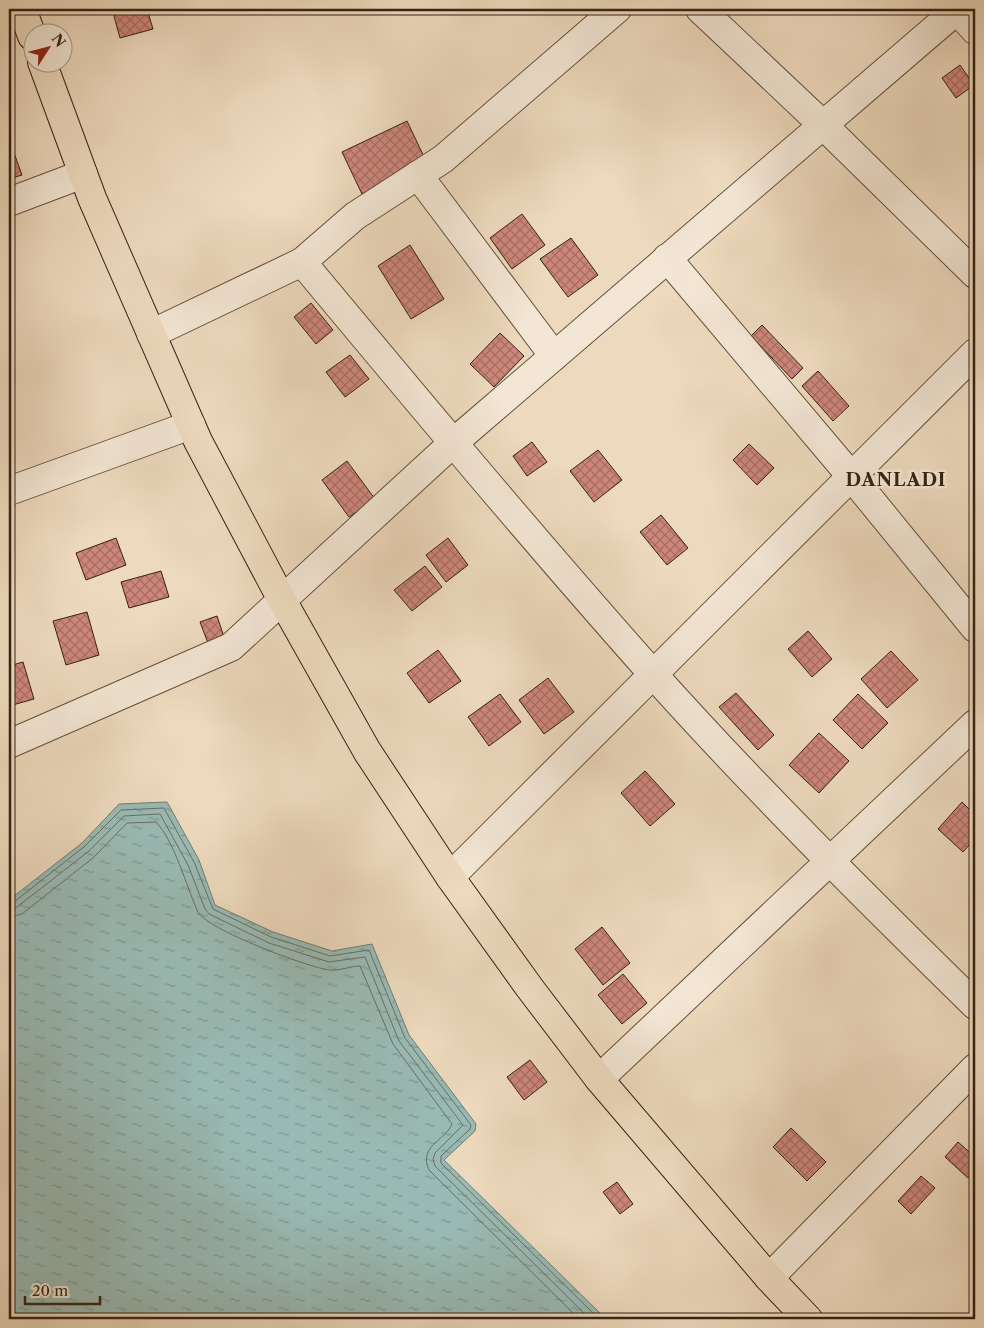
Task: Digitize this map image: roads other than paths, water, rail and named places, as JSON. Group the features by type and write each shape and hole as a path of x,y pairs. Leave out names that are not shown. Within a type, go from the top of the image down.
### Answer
{"highway":[{"path":"22,9 27,22"},
{"path":"46,72 83,174 191,425 282,600 367,751 450,876 529,987 599,1079 769,1278 808,1319"}],"street":[{"path":"151,334 302,262 355,216 443,159 617,9"},
{"path":"700,9 823,125 975,274"},
{"path":"9,744 231,647 453,443 957,9 975,30"},
{"path":"9,202 83,174"},
{"path":"418,175 554,356"},
{"path":"667,258 851,476 975,628"},
{"path":"302,262 453,443 653,674 829,862 975,1005"},
{"path":"450,876 975,353"},
{"path":"9,491 191,425"},
{"path":"599,1079 975,724"},
{"path":"769,1278 975,1068"}],"water":[{"path":"167,802 199,860 215,905 273,932 332,951 372,944 409,1035 476,1124 475,1131 444,1160 606,1319 9,1319 9,900 82,843 119,804"}],"district":[{"name":"DANLADI","path":"896,480"}]}
